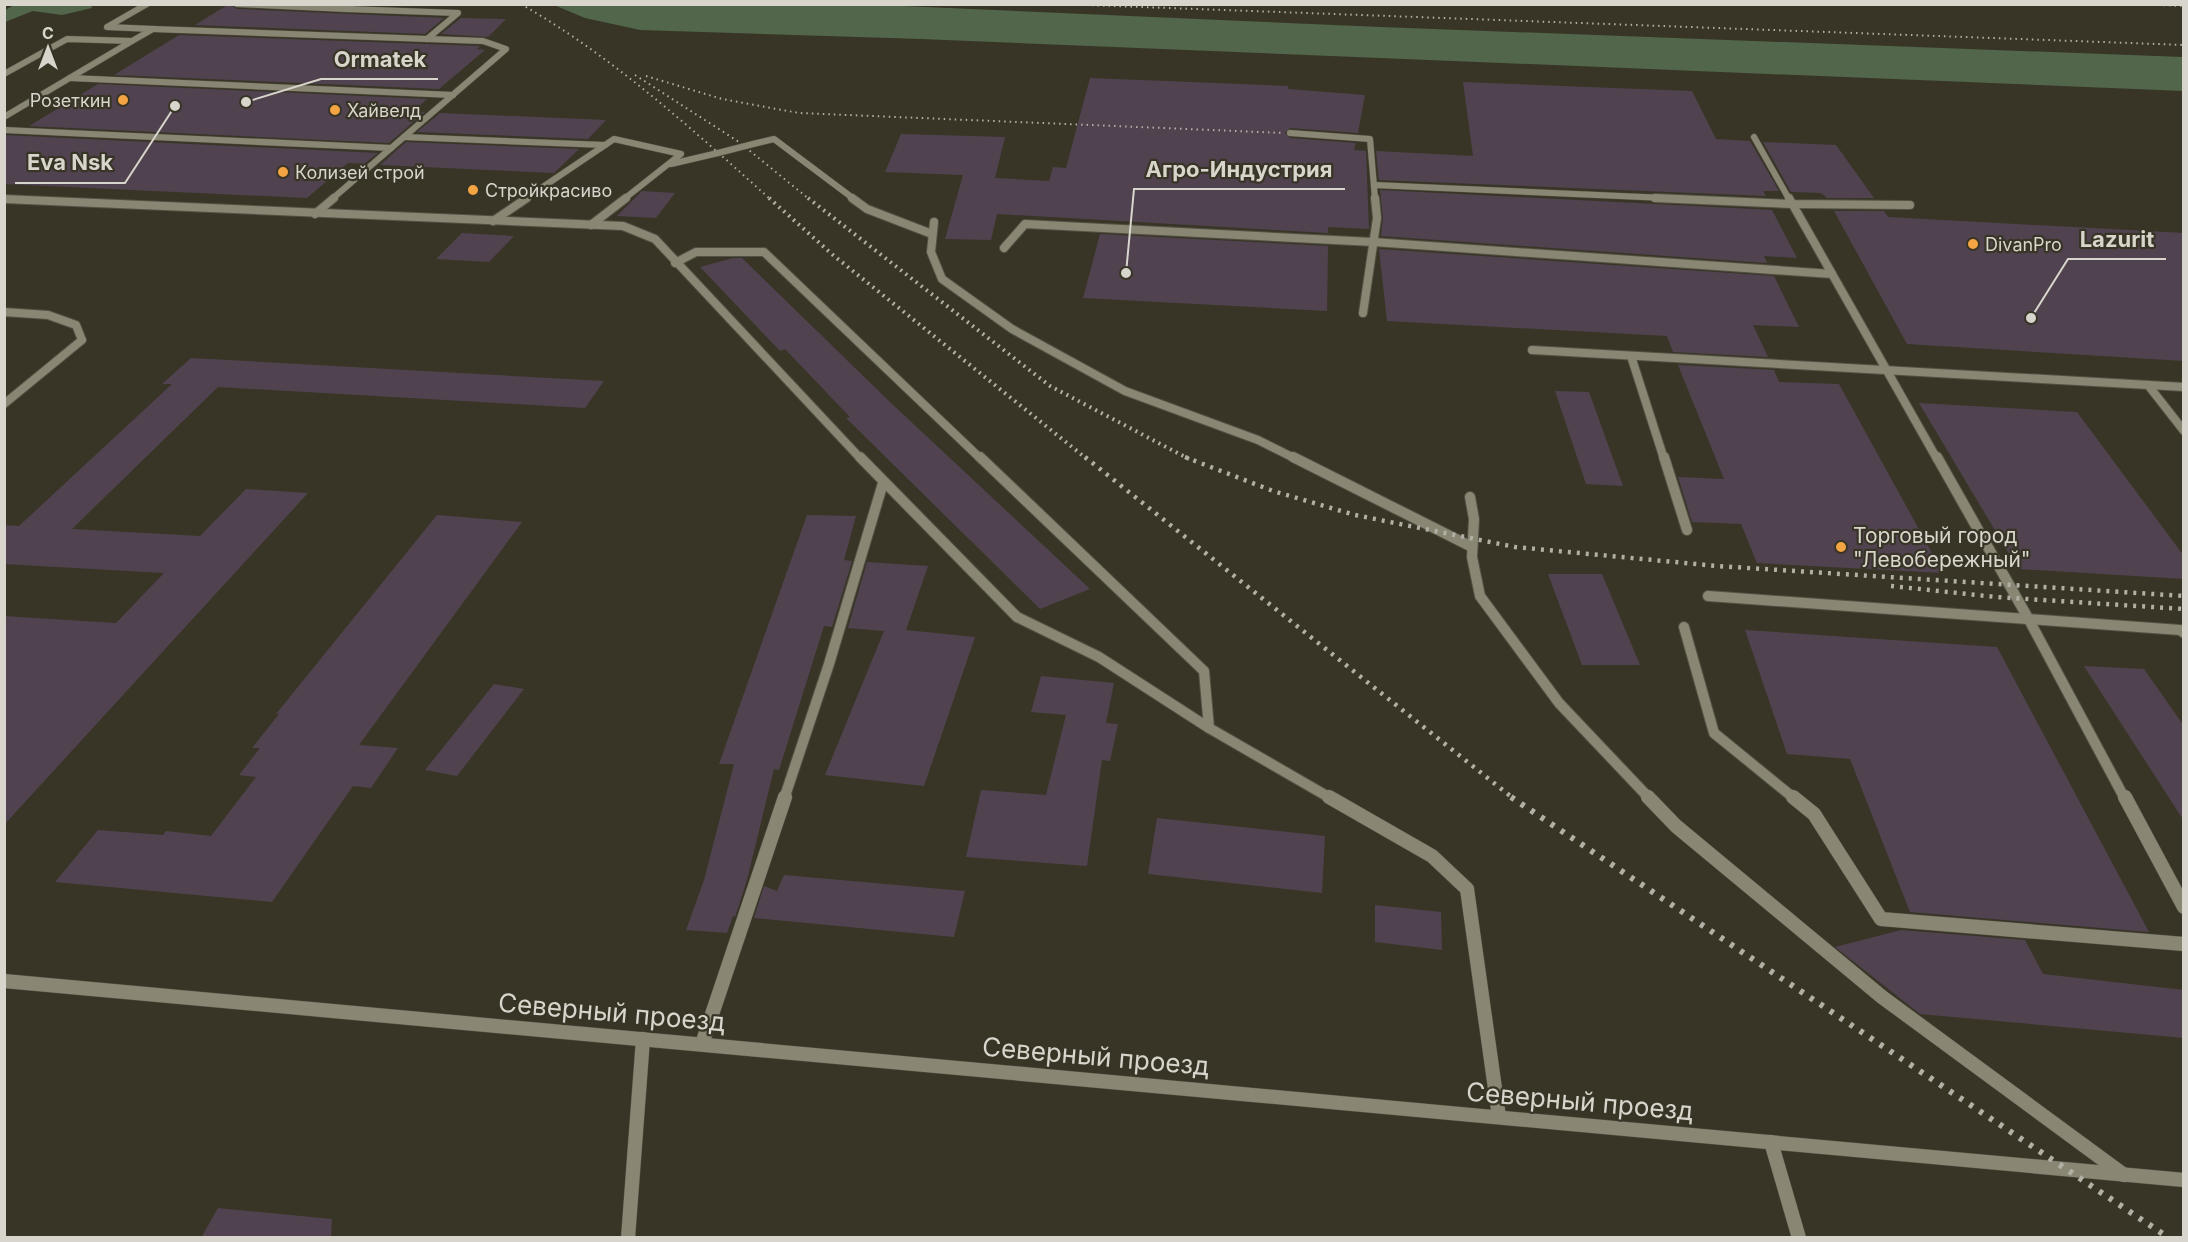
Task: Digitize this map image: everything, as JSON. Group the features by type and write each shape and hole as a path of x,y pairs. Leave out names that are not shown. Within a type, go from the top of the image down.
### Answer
{"street":[{"path":"147,4 107,27 483,41 506,49 315,214"},
{"path":"237,4 349,7 459,14 427,39"},
{"path":"4,117 153,29"},
{"path":"4,74 67,39 132,41"},
{"path":"70,78 453,95"},
{"path":"4,130 391,148"},
{"path":"1290,133 1370,139 1377,218 1363,312"},
{"path":"404,137 606,145"},
{"path":"1754,137 2028,618 2184,907"},
{"path":"493,221 614,139 681,154 591,225"},
{"path":"668,164 774,139 867,209 932,234"},
{"path":"1374,185 1792,204 1910,205"},
{"path":"4,199 623,226 655,239 883,483 1017,617 1099,657 1209,728 1432,856 1467,889 1499,1117"},
{"path":"934,222 929,251 934,268 942,279 1012,329 1125,391 1258,440 1472,547"},
{"path":"1004,248 1025,224 1373,242 1832,274"},
{"path":"675,263 696,252 764,252 1203,671 1209,728"},
{"path":"4,312 48,315 76,325 82,340 4,404"},
{"path":"1532,350 2184,387"},
{"path":"1631,356 1687,530"},
{"path":"2148,385 2184,431"},
{"path":"702,1044 829,664 883,483"},
{"path":"1470,497 1474,519 1472,547 1480,596 1559,703 1676,826 1882,997 2124,1175"},
{"path":"1708,596 2182,631"},
{"path":"1684,627 1714,734 1815,814 1881,919 2184,944"},
{"name":"Северный проезд","path":"4,981 2184,1180"},
{"path":"628,1238 643,1039"},
{"path":"1771,1143 1799,1238"}],"green space":[{"path":"16,4 91,4 92,8 62,15 33,11 5,22 5,10"},
{"path":"554,5 879,5 1381,27 2183,57 2183,91 921,39 640,30 585,18"}],"building":[{"path":"229,4 237,9 444,18 425,34 195,25"},
{"path":"461,18 506,19 488,37 441,34"},
{"path":"179,35 480,46 477,49 485,50 439,89 114,75"},
{"path":"1090,78 1288,86 1288,89 1365,95 1358,133 1290,128 1285,133 1290,138 1356,143 1354,150 1366,151 1369,229 1328,227 1328,233 997,214 991,240 945,239 963,175 885,172 901,134 1005,137 995,178 1049,181 1053,167 1066,168"},
{"path":"1463,82 1692,91 1716,139 1750,141 1779,191 1763,191 1766,196 1379,180 1376,151 1473,156"},
{"path":"98,84 427,99 413,112 425,112 389,143 29,126"},
{"path":"440,113 606,120 588,139 417,132"},
{"path":"4,135 378,153 364,164 348,163 307,198 4,184"},
{"path":"406,142 579,149 554,173 380,165"},
{"path":"1763,142 1836,145 1874,198 1827,198 1821,193 1791,192"},
{"path":"1380,190 1772,210 1797,258 1764,256 1767,263 1381,236 1383,218"},
{"path":"642,191 675,193 656,218 617,216"},
{"path":"1834,211 1884,211 1888,217 2184,233 2184,361 1907,344"},
{"path":"462,233 514,236 489,262 436,259"},
{"path":"1100,234 1328,246 1327,311 1083,298"},
{"path":"1379,249 1774,276 1799,327 1753,325 1768,357 1673,352 1667,336 1387,321"},
{"path":"733,258 742,258 890,402 1090,589 1040,609 846,418 850,417 785,349 780,351 700,267"},
{"path":"191,358 604,381 585,408 218,387 72,529 200,536 246,489 308,493 4,825 4,616 116,623 164,573 4,564 4,525 19,526 172,384 162,384"},
{"path":"1678,365 1774,370 1779,382 1839,384 1943,573 1757,563 1741,524 1692,522 1678,477 1724,479"},
{"path":"1555,391 1589,392 1623,486 1586,484"},
{"path":"1919,403 2077,412 2184,556 2184,579 2018,569"},
{"path":"437,515 522,522 359,745 398,748 371,788 353,786 272,902 55,882 98,830 163,835 166,831 211,836 256,777 239,775 260,748 252,748 279,714 276,714"},
{"path":"807,515 856,516 844,560 852,561 832,627 824,626 779,770 774,769 747,880 735,917 733,916 727,933 686,930 704,880 734,764 719,764"},
{"path":"867,562 928,566 906,630 975,637 924,786 825,775 884,631 848,628"},
{"path":"1548,574 1602,574 1640,665 1582,665"},
{"path":"1745,630 1997,647 2149,932 1910,912 1850,759 1787,754"},
{"path":"2084,666 2144,669 2184,726 2184,821"},
{"path":"1041,676 1114,683 1106,723 1118,724 1110,761 1102,760 1087,866 966,857 981,790 1046,795 1066,715 1031,712"},
{"path":"494,684 524,689 457,776 425,770"},
{"path":"1157,818 1325,836 1322,893 1148,874"},
{"path":"784,875 965,891 954,937 754,918 764,886 777,891"},
{"path":"1375,905 1441,912 1442,950 1375,942"},
{"path":"1901,930 2025,940 2043,974 2184,990 2184,1038 1920,1014 1835,947"},
{"path":"218,1208 332,1219 331,1238 201,1238"}],"railway":[{"path":"521,4 588,47 651,95 770,199"},
{"path":"1059,4 2184,45"},
{"path":"2136,4 2184,6"},
{"path":"635,75 739,142 809,199"},
{"path":"646,76 722,99 799,113 1284,133"},
{"path":"769,198 833,255 1087,459"},
{"path":"808,198 1050,386 1186,457"},
{"path":"1085,457 1514,799"},
{"path":"1186,457 1273,491 1355,515 1515,547 1717,566 2184,596"},
{"path":"1891,586 1996,597 2184,609"},
{"path":"1511,797 2169,1238"}],"place":[{"name":"Розеткин","path":"123,100"},
{"name":"Ormatek","path":"246,102"},
{"name":"Eva Nsk","path":"175,106"},
{"name":"Хайвелд","path":"335,110"},
{"name":"Колизей строй","path":"283,172"},
{"name":"Стройкрасиво","path":"473,190"},
{"name":"DivanPro","path":"1973,244"},
{"name":"Агро-Индустрия","path":"1126,273"},
{"name":"Lazurit","path":"2031,318"},
{"name":"Торговый город \"Левобережный\"","path":"1841,547"}]}
